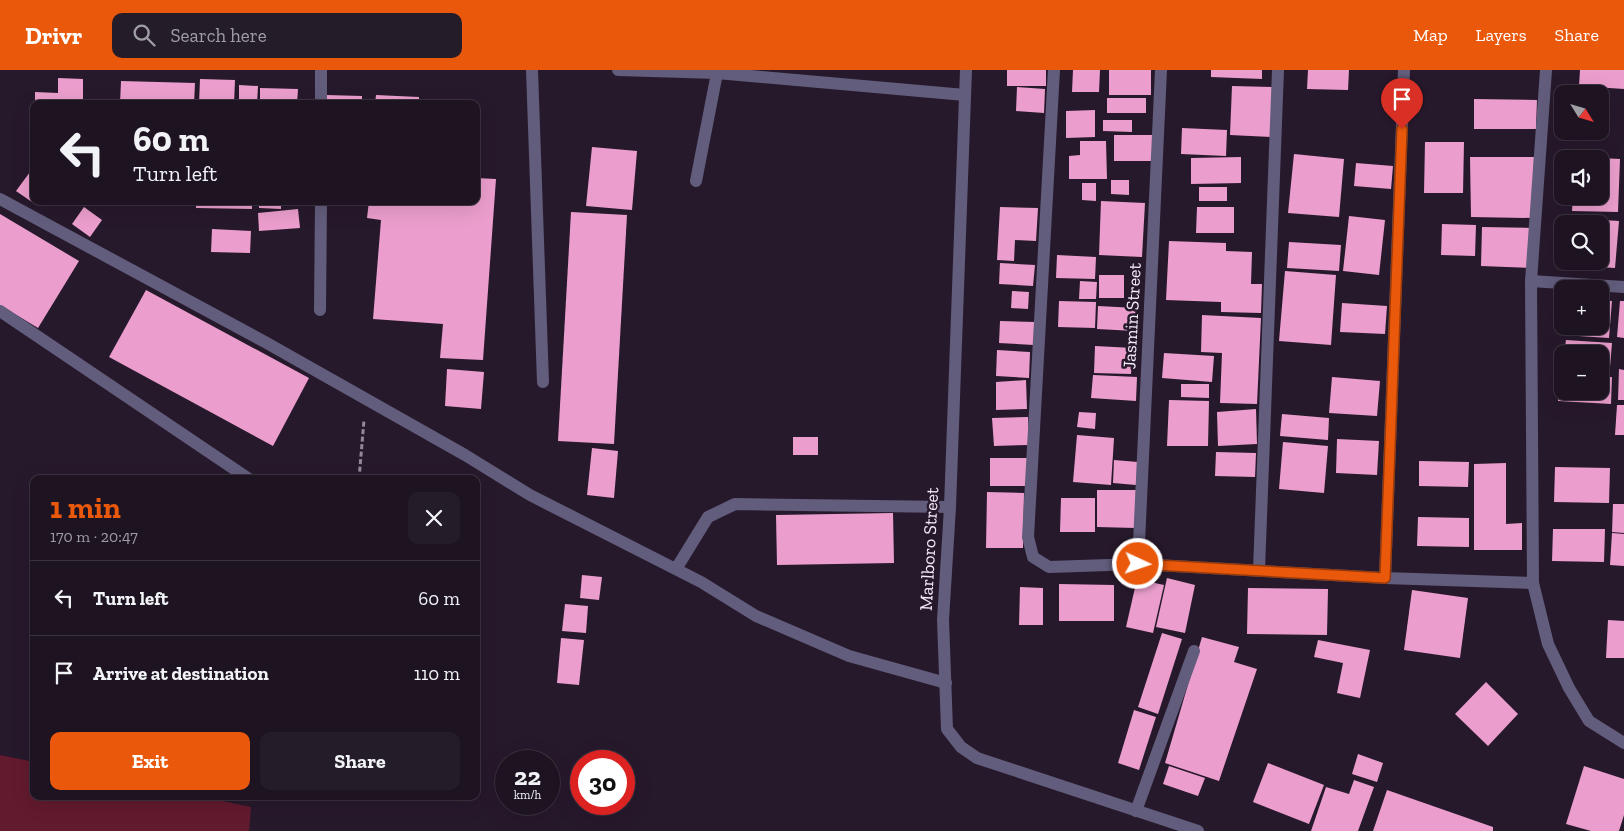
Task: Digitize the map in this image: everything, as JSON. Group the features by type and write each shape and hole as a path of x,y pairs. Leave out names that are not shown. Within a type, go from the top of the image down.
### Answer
{"street":[{"path":"321,70 321,100"},
{"path":"532,70 542,382"},
{"path":"618,70 717,73 965,95"},
{"name":"Marlboro Street","path":"966,70 950,506 943,620 947,728 961,747 985,761 1198,831"},
{"path":"1054,70 1028,537 1033,557 1050,567 1138,564 1385,578 1533,583"},
{"name":"Jasmin Street","path":"1138,564 1161,70"},
{"path":"1259,570 1278,70"},
{"path":"1385,578 1404,70"},
{"path":"1546,70 1531,281 1533,583 1548,644 1569,688 1589,721 1624,743"},
{"path":"696,181 717,73"},
{"path":"0,199 365,399 530,495 701,582 756,616 849,656 946,683"},
{"path":"320,205 320,310"},
{"path":"1531,281 1624,286"},
{"path":"0,311 242,475"},
{"path":"676,569 708,517 735,504 950,506"},
{"path":"1136,811 1194,651"}],"path":[{"path":"359,475 365,399"}],"shaded area":[{"path":"0,755 30,761 30,800 217,800 251,807 249,831 0,831"}],"building":[{"path":"1007,70 1046,70 1046,86 1007,86"},
{"path":"1073,70 1100,70 1099,92 1072,92"},
{"path":"1109,70 1151,70 1151,95 1109,95"},
{"path":"1211,70 1262,70 1262,79 1211,77"},
{"path":"1308,70 1349,70 1348,90 1307,89"},
{"path":"1580,70 1624,70 1624,89 1609,88 1609,85 1579,85"},
{"path":"58,78 83,79 83,100 35,100 35,92 58,93"},
{"path":"200,79 235,80 234,100 199,100"},
{"path":"121,81 195,83 194,100 120,100"},
{"path":"239,85 258,86 257,100 239,100"},
{"path":"1232,86 1273,87 1271,137 1230,135"},
{"path":"1017,87 1045,89 1044,113 1016,111"},
{"path":"260,88 298,89 297,100 260,100"},
{"path":"326,95 362,96 362,100 326,100"},
{"path":"376,95 419,97 419,100 375,100"},
{"path":"1107,98 1146,98 1146,113 1107,113"},
{"path":"1474,99 1537,100 1536,129 1474,129"},
{"path":"1095,110 1095,137 1066,138 1066,111"},
{"path":"1103,120 1132,120 1132,132 1103,131"},
{"path":"1182,128 1227,130 1226,156 1181,154"},
{"path":"1114,135 1152,135 1152,161 1114,161"},
{"path":"1080,141 1106,141 1107,179 1069,179 1069,156 1080,155"},
{"path":"1425,142 1464,142 1463,193 1424,193"},
{"path":"592,147 637,151 632,210 586,206"},
{"path":"1294,154 1344,159 1339,217 1288,213"},
{"path":"1241,157 1241,183 1191,184 1191,158"},
{"path":"1470,157 1534,157 1533,218 1471,217"},
{"path":"1609,158 1620,159 1618,212 1572,211 1572,205 1609,205"},
{"path":"1356,163 1393,166 1391,189 1354,186"},
{"path":"30,172 30,201 16,191"},
{"path":"480,178 496,179 483,360 440,358 443,324 373,319 381,220 367,218 369,205 480,205"},
{"path":"1111,180 1129,180 1129,195 1111,194"},
{"path":"1082,183 1096,183 1096,201 1082,200"},
{"path":"1199,187 1227,187 1227,201 1199,201"},
{"path":"1101,201 1145,203 1142,257 1099,255"},
{"path":"196,205 252,205 252,209 196,208"},
{"path":"259,205 281,205 281,209 259,208"},
{"path":"84,207 102,220 90,237 72,224"},
{"path":"1000,207 1038,208 1036,241 1015,240 1014,261 997,260"},
{"path":"1197,207 1234,207 1234,233 1196,233"},
{"path":"298,209 300,228 259,231 258,213"},
{"path":"571,212 627,215 614,444 558,441"},
{"path":"0,214 79,261 38,328 0,305"},
{"path":"1349,216 1385,220 1379,275 1343,271"},
{"path":"1609,220 1619,221 1615,268 1609,268"},
{"path":"1442,224 1476,225 1475,256 1441,255"},
{"path":"1482,227 1533,228 1532,268 1481,266"},
{"path":"212,229 251,231 250,253 211,252"},
{"path":"1169,241 1226,243 1226,251 1252,252 1251,284 1262,284 1261,313 1221,312 1221,302 1166,300"},
{"path":"1289,242 1341,245 1339,271 1287,268"},
{"path":"1057,255 1096,257 1095,279 1056,278"},
{"path":"1000,263 1035,265 1033,286 999,284"},
{"path":"1285,271 1336,275 1331,345 1279,341"},
{"path":"1099,275 1124,275 1124,298 1099,298"},
{"path":"1080,281 1097,282 1096,299 1079,299"},
{"path":"146,290 309,378 273,446 109,357"},
{"path":"1012,291 1029,292 1028,309 1011,308"},
{"path":"1059,301 1096,302 1095,328 1058,327"},
{"path":"1609,301 1612,301 1609,338 1563,335 1609,335"},
{"path":"1620,301 1624,301 1624,338 1617,337"},
{"path":"1342,303 1387,306 1385,334 1340,332"},
{"path":"1098,306 1136,308 1135,331 1097,329"},
{"path":"1202,315 1261,318 1257,404 1220,403 1222,353 1201,352"},
{"path":"1000,321 1035,322 1034,345 999,343"},
{"path":"1566,340 1612,343 1610,367 1609,345 1565,345"},
{"path":"1095,346 1133,348 1131,374 1094,373"},
{"path":"997,350 1030,352 1029,378 996,376"},
{"path":"1164,353 1214,356 1212,382 1162,378"},
{"path":"447,369 484,372 481,409 445,406"},
{"path":"1619,369 1624,370 1624,400 1618,400"},
{"path":"1093,375 1137,377 1136,401 1091,398"},
{"path":"1332,377 1380,381 1377,416 1329,413"},
{"path":"1609,377 1612,377 1611,404 1558,401 1609,400"},
{"path":"1026,380 1027,409 996,410 996,382"},
{"path":"1181,384 1209,384 1209,398 1181,397"},
{"path":"1169,400 1209,401 1208,446 1167,446"},
{"path":"1617,405 1624,405 1624,435 1615,435"},
{"path":"1256,409 1257,444 1218,446 1217,412"},
{"path":"1079,412 1096,413 1095,429 1077,427"},
{"path":"1282,414 1329,418 1328,440 1280,436"},
{"path":"1028,417 1029,445 994,446 992,418"},
{"path":"1077,435 1114,438 1111,485 1073,482"},
{"path":"793,437 818,437 818,455 793,455"},
{"path":"1337,439 1379,441 1377,475 1336,473"},
{"path":"1283,442 1328,446 1324,493 1279,489"},
{"path":"592,448 618,451 614,498 587,495"},
{"path":"1216,452 1256,453 1255,477 1215,476"},
{"path":"990,458 1027,458 1027,486 990,486"},
{"path":"1114,460 1138,462 1136,485 1113,483"},
{"path":"1419,461 1469,462 1468,487 1419,486"},
{"path":"1506,463 1506,524 1522,523 1522,550 1474,550 1474,464"},
{"path":"1555,467 1610,468 1609,503 1554,502"},
{"path":"1097,490 1136,490 1136,528 1097,527"},
{"path":"987,492 1024,493 1023,548 986,548"},
{"path":"1061,498 1095,498 1095,532 1060,532"},
{"path":"1613,504 1624,504 1624,533 1612,532"},
{"path":"893,513 894,563 777,565 776,515"},
{"path":"1418,517 1469,518 1469,547 1417,546"},
{"path":"1553,529 1605,529 1604,562 1552,561"},
{"path":"1612,533 1624,534 1624,566 1610,565"},
{"path":"582,575 602,577 599,600 580,598"},
{"path":"1167,578 1195,585 1185,633 1156,627"},
{"path":"1137,579 1164,585 1153,633 1126,627"},
{"path":"1059,584 1114,585 1114,621 1059,621"},
{"path":"1020,587 1043,588 1043,625 1019,625"},
{"path":"1248,588 1328,589 1327,635 1247,634"},
{"path":"1412,590 1468,598 1460,658 1404,650"},
{"path":"565,604 588,606 586,633 562,631"},
{"path":"1608,620 1624,621 1624,658 1606,658"},
{"path":"1162,633 1182,639 1158,714 1138,707"},
{"path":"1202,637 1239,647 1234,662 1257,669 1219,781 1165,763"},
{"path":"561,638 584,640 579,685 557,683"},
{"path":"1318,640 1370,650 1360,698 1337,693 1343,663 1314,657"},
{"path":"1486,682 1518,714 1488,746 1455,714"},
{"path":"1134,710 1156,717 1139,770 1118,763"},
{"path":"1358,754 1383,763 1377,782 1352,774"},
{"path":"1268,763 1324,785 1309,824 1253,802"},
{"path":"1169,766 1205,778 1198,796 1163,784"},
{"path":"1584,766 1624,779 1624,815 1619,831 1591,831 1566,824"},
{"path":"1354,780 1374,787 1358,831 1311,831 1326,787 1349,794"},
{"path":"1387,790 1493,827 1493,831 1373,831"}],"route":[{"path":"1138,564 1385,578 1402,129"}]}
